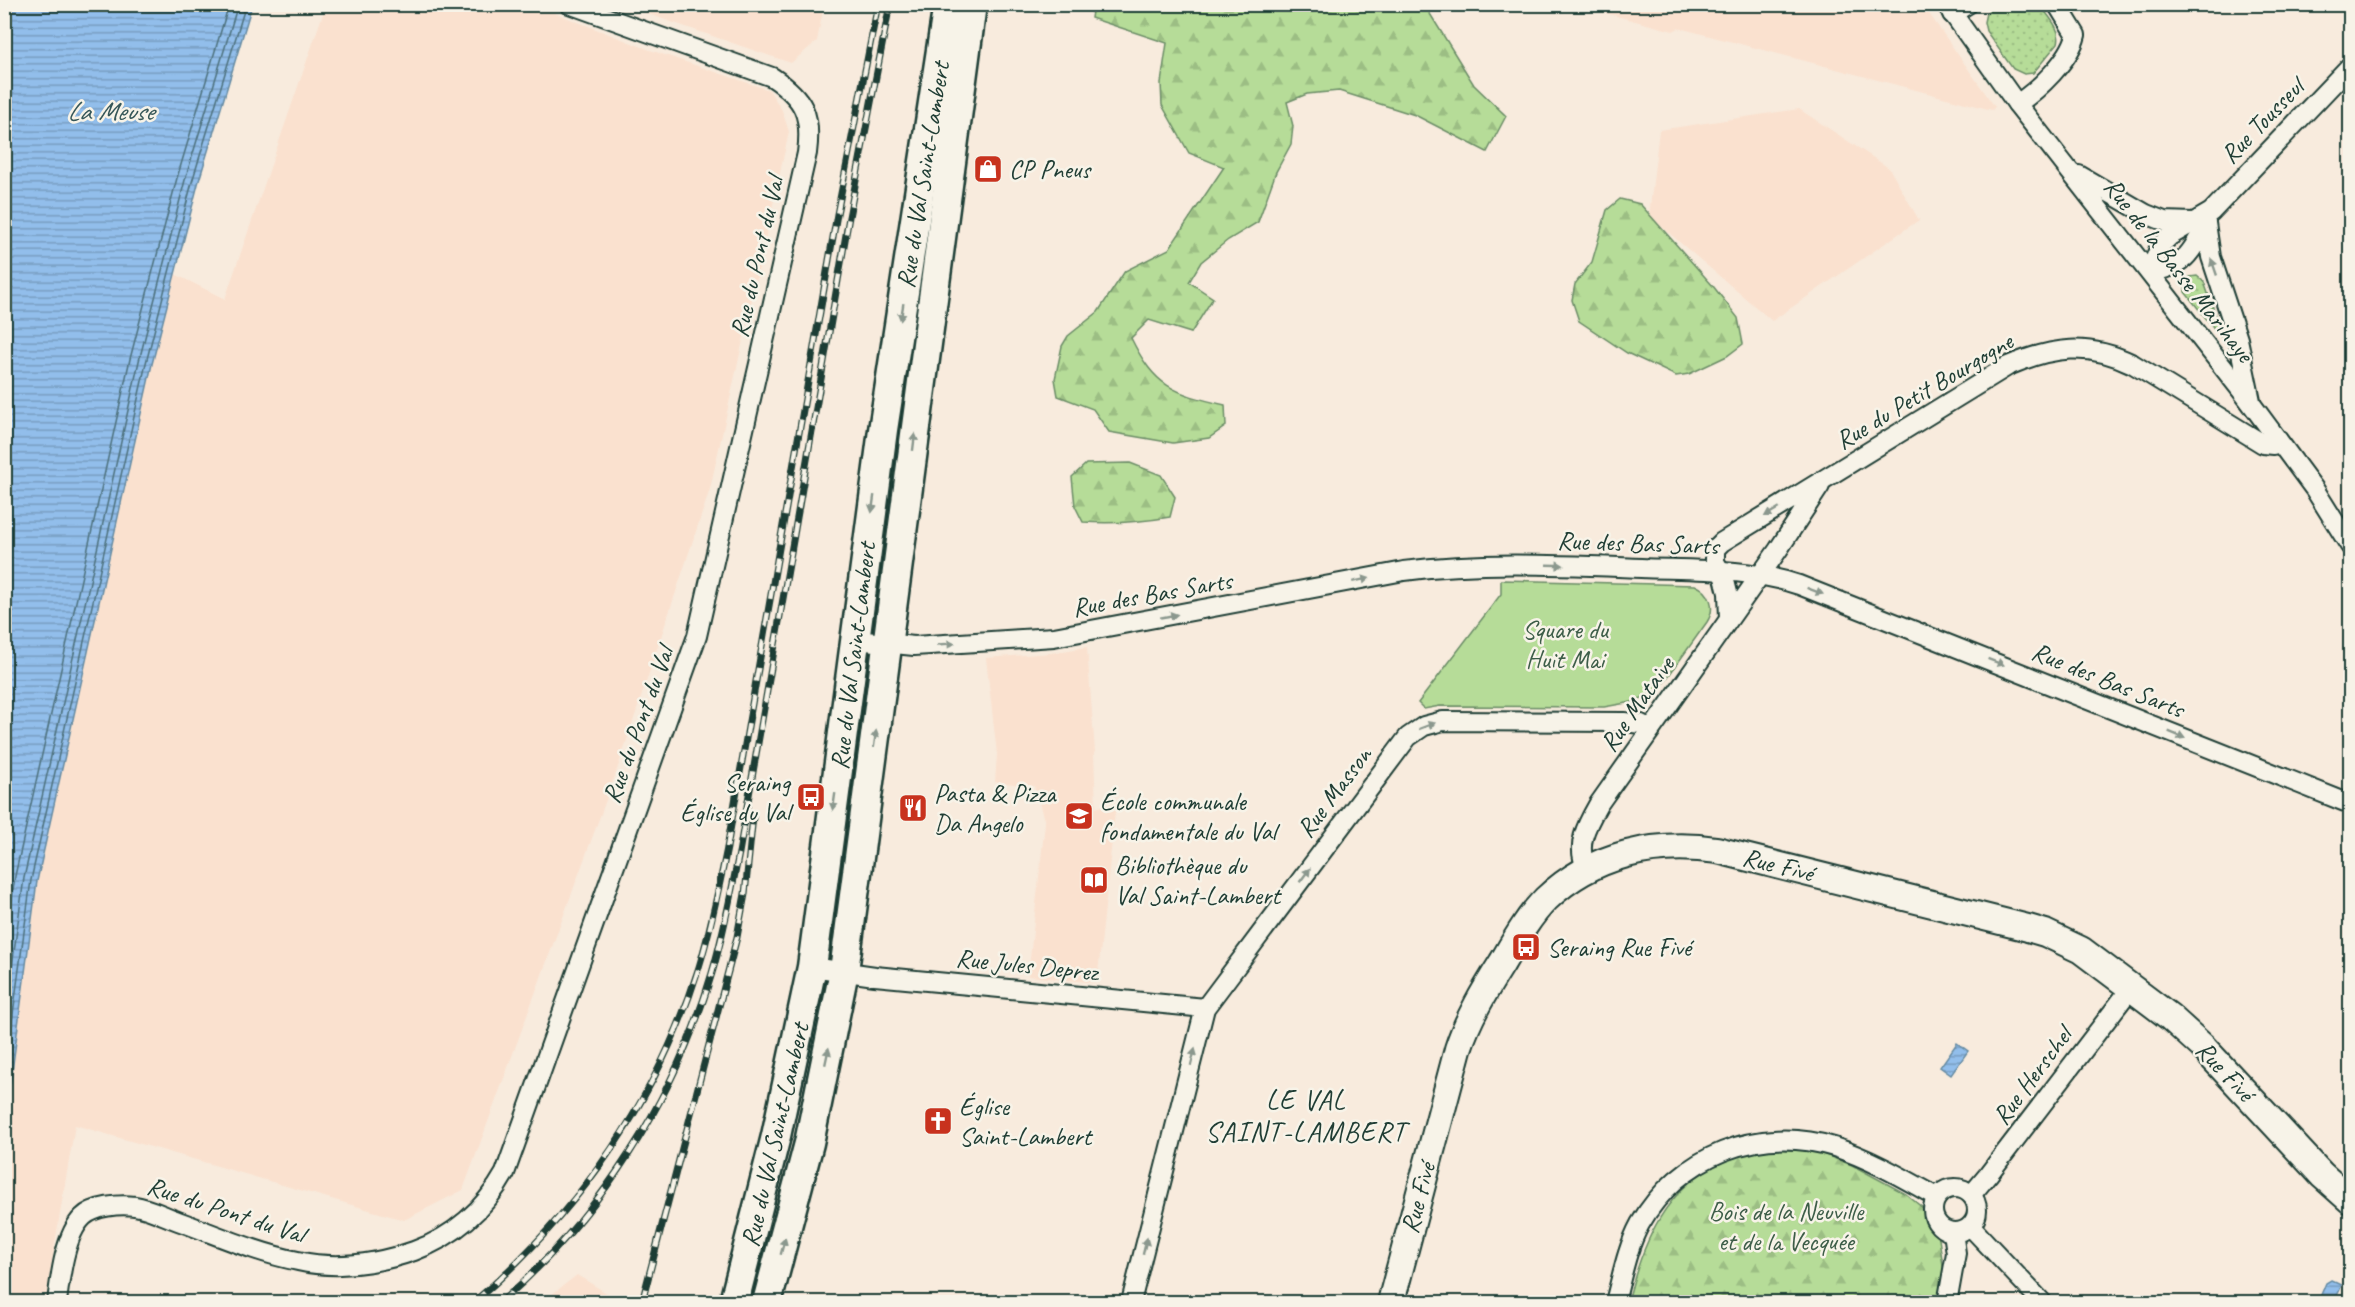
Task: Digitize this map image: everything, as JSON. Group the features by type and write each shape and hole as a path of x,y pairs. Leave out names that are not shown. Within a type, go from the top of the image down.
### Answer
{"main road":[{"name":"Rue du Val Saint-Lambert","path":"734,1302 774,1146 812,967 883,430 948,4"},
{"name":"Rue du Val Saint-Lambert","path":"767,1302 809,1143 843,971 972,4"}],"street":[{"name":"Rue du Pont du Val","path":"57,1302 68,1243 83,1216 109,1205 136,1206 298,1261 328,1265 359,1265 389,1260 446,1236 480,1208 494,1192 505,1173 697,636 807,153 810,130 804,108 791,89 772,77 569,4"},
{"path":"2017,104 2042,84 2074,44 2076,35 2057,4"},
{"name":"Rue de la Basse Marihaye","path":"1955,8 2017,104 2251,404 2326,506 2350,546"},
{"name":"Rue Tousseul","path":"2204,219 2170,236 2160,246 2150,272 2165,271 2177,266 2186,258 2204,219 2350,66"},
{"name":"Rue de la Basse Marihaye","path":"2067,168 2146,214 2164,220 2204,219 2211,257 2238,339 2251,404"},
{"name":"Rue du Petit Bourgogne","path":"1721,571 1715,562 1714,554 1715,549 1722,542 2008,366 2032,356 2057,350 2087,349 2112,354 2133,364 2263,444 2273,445 2279,442"},
{"name":"Rue du Petit Bourgogne","path":"1759,576 1822,482"},
{"name":"Rue des Bas Sarts","path":"856,640 914,646 1054,637 1387,574 1455,565 1512,564 1721,571 1784,580 1799,585 2350,804"},
{"path":"1721,571 1728,593 1729,618"},
{"name":"Rue Mataive","path":"1587,869 1580,854 1588,823 1598,805 1759,576"},
{"name":"Rue Masson","path":"1131,1302 1205,1008 1408,737 1414,731 1432,723 1473,721 1624,722 1641,724 1651,729"},
{"name":"Rue Fivé","path":"1391,1302 1465,1029 1490,981 1534,913 1546,899 1587,869 1624,854 1646,849 1680,846 1717,850 2045,933 2081,950 2194,1039 2322,1175 2350,1200"},
{"name":"Rue Jules Deprez","path":"812,967 1205,1008"},
{"name":"Rue Herschel","path":"1971,1194 2131,988"},
{"path":"1615,1302 1633,1238 1649,1210 1683,1172 1725,1151 1769,1140 1810,1142 1857,1155 1937,1197"},
{"path":"1948,1298 1962,1229 1978,1214 1976,1200 1971,1194 1958,1187 1950,1188 1937,1197 1934,1203 1934,1216 1941,1227 1962,1229 2042,1302"}],"shaded area":[{"path":"326,5 534,5 650,50 769,90 782,110 789,132 710,489 617,770 463,1190 404,1220 75,1125 45,1302 5,1302 4,1157 10,1087 37,881 152,364 175,274 225,299"},
{"path":"622,5 824,5 817,41 791,63"},
{"path":"1575,5 1923,5 1995,107 1992,110 1679,28 1673,31"},
{"path":"1799,109 1889,168 1919,220 1772,321 1649,216 1659,130"},
{"name":"École communale fondamentale du Val","path":"1087,647 1095,752 1096,808 1116,802 1097,983 1028,976 1045,823 1034,786 995,782 997,754 986,658 1051,653"},
{"path":"577,1275 613,1297 612,1302 542,1302"}],"green space":[{"path":"1093,5 1427,5 1427,9 1474,85 1506,116 1487,152 1415,115 1339,91 1307,94 1287,102 1293,126 1291,144 1276,172 1258,222 1228,240 1201,262 1189,282 1213,298 1191,333 1149,320 1131,338 1148,367 1158,378 1179,391 1225,405 1226,426 1209,438 1173,443 1109,432 1093,409 1058,396 1055,379 1062,346 1068,336 1098,312 1125,271 1169,249 1224,167 1189,153 1162,105 1161,83 1167,43 1091,18"},
{"path":"1997,5 2040,5 2056,28 2058,43 2033,73 2024,74 2013,69 1986,31 1984,22 1986,13"},
{"path":"1620,199 1640,204 1713,286 1738,318 1743,344 1727,356 1689,374 1676,376 1627,353 1579,321 1572,300 1575,284 1592,262 1607,210"},
{"path":"2197,276 2204,282 2225,342 2185,292 2185,281"},
{"path":"1130,463 1161,475 1175,497 1170,517 1126,522 1083,522 1075,506 1072,477 1086,464"},
{"name":"Square du Huit Mai","path":"1501,580 1695,585 1708,596 1711,611 1707,622 1662,685 1649,695 1632,702 1604,707 1440,706 1424,709 1418,703 1501,594"},
{"name":"Bois de la Neuville et de la Vecquée","path":"1782,1149 1815,1151 1852,1165 1906,1194 1924,1209 1939,1239 1944,1272 1939,1302 1628,1302 1643,1253 1653,1231 1665,1210 1680,1191 1698,1175 1720,1162 1745,1153"}],"water":[{"name":"La Meuse","path":"5,4 252,5 198,184 152,364 37,881 10,1087 5,1157"},
{"path":"1957,1043 1968,1051 1951,1075 1940,1067"},
{"path":"2331,1280 2342,1285 2334,1302 2318,1302 2326,1283"}],"railway":[{"path":"474,1302 547,1230 580,1192 610,1151 661,1063 682,1016 699,967 727,848 837,214 878,4"},
{"path":"501,1302 571,1232 602,1193 630,1152 655,1110 677,1065 712,973 724,928 739,853 849,217 890,4"},
{"path":"642,1302 737,937 745,894 753,816"}],"place":[{"name":"CP Pneus","path":"988,169"},
{"name":"Seraing Église du Val","path":"811,797"},
{"name":"Pasta & Pizza Da Angelo","path":"913,808"},
{"name":"École communale fondamentale du Val","path":"1079,816"},
{"name":"Bibliothèque du Val Saint-Lambert","path":"1094,880"},
{"name":"Seraing Rue Fivé","path":"1526,947"},
{"name":"Église Saint-Lambert","path":"938,1121"}],"district":[{"name":"LE VAL SAINT-LAMBERT","path":"1306,1115"}]}
